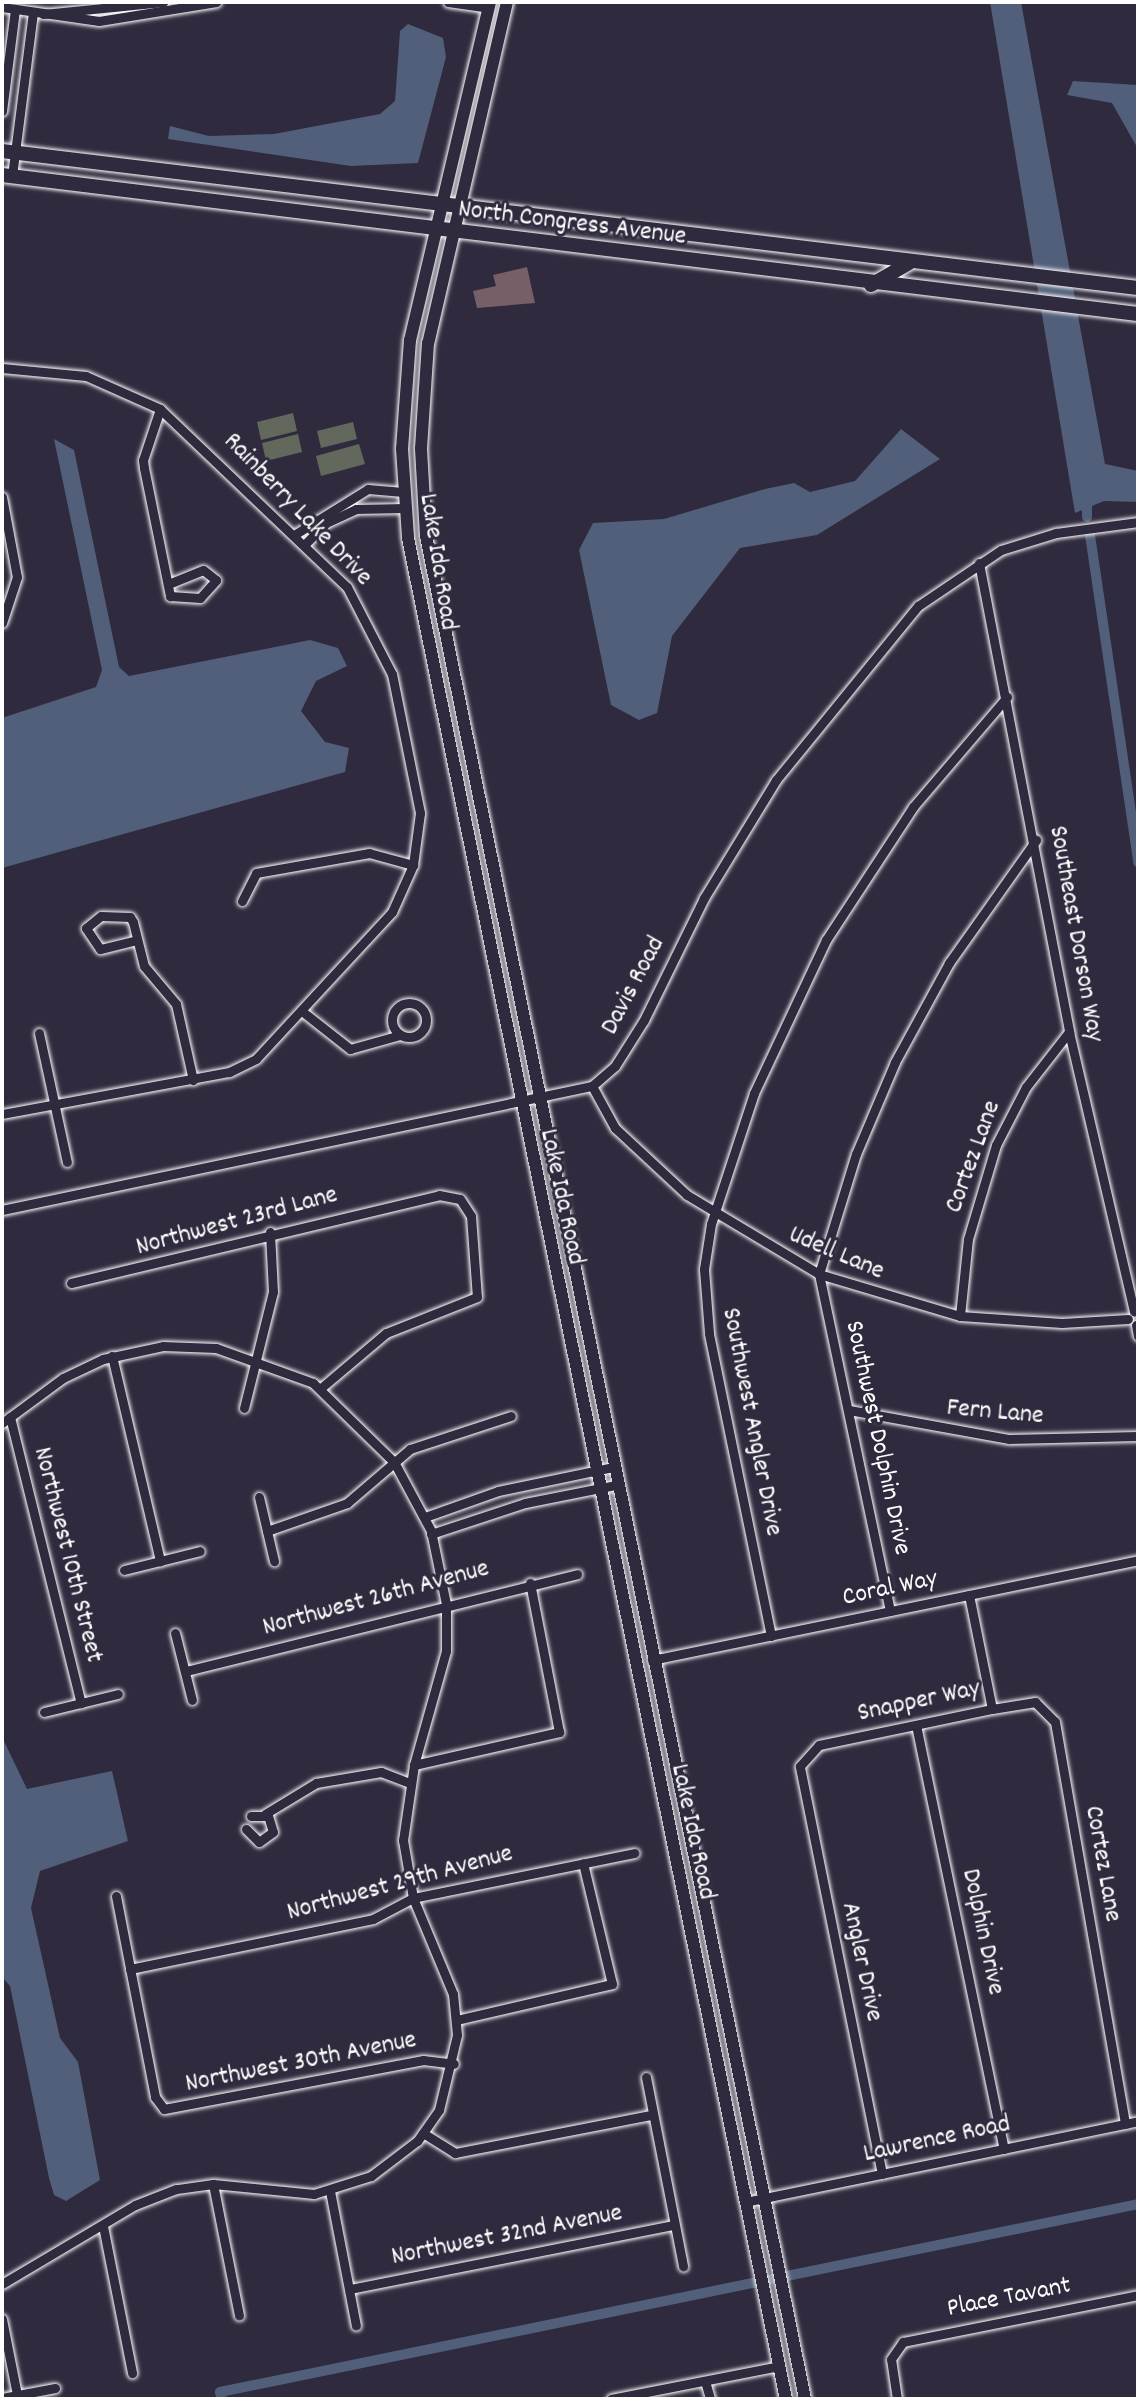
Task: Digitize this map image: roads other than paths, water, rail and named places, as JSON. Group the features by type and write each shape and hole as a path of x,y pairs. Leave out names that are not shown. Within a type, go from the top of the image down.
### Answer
{"main road":[{"name":"North Congress Avenue","path":"8,152 1088,285 1138,288"},
{"name":"North Congress Avenue","path":"7,175 434,232 1086,311 1138,314"},
{"path":"871,285 910,263"}],"street":[{"path":"38,13 163,2"},
{"path":"2,7 123,20 216,2"},
{"path":"448,2 490,5"},
{"name":"Lake Ida Road","path":"507,2 451,234 421,413 426,536 537,1100 805,2399"},
{"name":"Lake Ida Road","path":"490,5 410,340 403,492 457,796 786,2399"},
{"path":"2,111 15,9"},
{"path":"7,175 8,152 38,13"},
{"name":"Rainberry Lake Drive","path":"2,368 86,376 160,409 347,587 392,674 419,798 413,865 392,912 303,1012 256,1059 193,1080 2,1114"},
{"path":"160,409 143,460 168,584 180,602 213,591 216,580 203,570 168,584"},
{"path":"294,535 360,493 386,486 403,492 426,536"},
{"path":"2,500 14,597 2,623"},
{"path":"304,545 326,523 356,509 405,508"},
{"name":"Davis Road","path":"592,1086 624,1052 732,850 813,729 918,606 979,563 1056,533 1138,522"},
{"name":"Southeast Dorson Way","path":"979,563 1036,840 1069,1032 1138,1336"},
{"name":"Southwest Angler Drive","path":"771,1636 705,1306 713,1215 754,1093 826,940 913,807 1007,697"},
{"path":"457,796 481,821"},
{"path":"819,1274 856,1154 895,1062 949,963 1036,840"},
{"path":"242,901 256,873 362,854 413,865"},
{"path":"137,940 100,949 89,942 86,928 101,916 124,914 137,940 148,973 176,1004 193,1080"},
{"path":"303,1012 350,1049 400,1035"},
{"name":"Cortez Lane","path":"960,1316 968,1239 992,1156 1026,1087 1069,1032"},
{"path":"39,1033 67,1162"},
{"path":"2,1210 519,1104 592,1086"},
{"name":"Udell Lane","path":"592,1086 632,1146 713,1215 819,1274 960,1316 1037,1323 1135,1319"},
{"name":"Northwest 23rd Lane","path":"71,1283 161,1265 270,1232 439,1195 460,1199 471,1216 481,1278 472,1302 386,1333 321,1388"},
{"path":"244,1408 273,1292 270,1232"},
{"name":"Southwest Dolphin Drive","path":"819,1274 890,1611"},
{"path":"2,2284 155,2195 213,2184 330,2191 390,2165 423,2133 454,2064 456,2020 446,1972 413,1898 403,1840 414,1765 446,1651 446,1604 425,1517 394,1462 321,1388 257,1357 190,1346 112,1356 63,1378 6,1420"},
{"path":"112,1356 160,1561"},
{"name":"Fern Lane","path":"849,1410 1009,1439 1138,1436"},
{"path":"267,1531 347,1503 394,1462 434,1437 511,1416"},
{"name":"Northwest 10th Street","path":"6,1420 81,1703"},
{"path":"425,1517 498,1491 613,1467"},
{"path":"431,1534 525,1503 616,1485"},
{"path":"259,1497 274,1561"},
{"path":"124,1570 200,1551"},
{"name":"Coral Way","path":"652,1660 1138,1560"},
{"name":"Northwest 26th Avenue","path":"186,1671 530,1583 577,1574"},
{"path":"414,1765 559,1732 530,1583"},
{"path":"969,1595 992,1709"},
{"path":"175,1633 192,1700"},
{"name":"Northwest 10th Street","path":"44,1712 118,1694"},
{"name":"Snapper Way","path":"802,1759 819,1745 992,1709 1028,1702 1049,1709"},
{"name":"Cortez Lane","path":"1049,1709 1125,2124"},
{"name":"Dolphin Drive","path":"916,1725 1004,2149"},
{"name":"Angler Drive","path":"802,1759 882,2174"},
{"path":"251,1816 265,1814 316,1783 381,1772 410,1783"},
{"path":"246,1829 255,1841 268,1839 274,1828 265,1814"},
{"name":"Northwest 29th Avenue","path":"130,1969 373,1919 413,1898 634,1853"},
{"path":"456,2020 612,1984 583,1863"},
{"path":"116,1896 130,1969"},
{"name":"Northwest 30th Avenue","path":"130,1969 158,2104 172,2110 423,2060 454,2064"},
{"path":"646,2077 672,2225 683,2266"},
{"path":"423,2133 455,2153 651,2115"},
{"name":"Lawrence Road","path":"745,2202 1138,2121"},
{"path":"213,2184 239,2315"},
{"path":"330,2191 356,2326"},
{"name":"Northwest 32nd Avenue","path":"350,2289 672,2225"},
{"path":"103,2226 132,2373"},
{"name":"Place Tavant","path":"897,2399 893,2352 903,2342 1138,2295"},
{"path":"2,2319 17,2395"},
{"path":"611,2399 779,2366"},
{"path":"705,2381 710,2399"},
{"path":"2,2398 55,2388"}],"water":[{"path":"990,2 1021,2 1105,464 1138,471 1138,502 1104,501 1075,513"},
{"path":"408,24 443,38 446,57 418,163 351,166 168,139 170,126 209,136 274,134 380,114 395,101 400,31"},
{"path":"1073,81 1138,85 1138,149 1112,103 1067,95"},
{"path":"901,429 940,459 817,535 740,548 672,636 657,713 639,720 611,705 579,550 593,523 664,519 794,483 810,492 855,481"},
{"path":"54,439 74,450 119,667 129,676 310,640 338,648 347,666 316,681 301,711 325,742 349,748 345,772 2,868 2,718 96,687 102,670"},
{"path":"2,1737 27,1789 112,1771 128,1841 40,1871 31,1908 60,2038 78,2062 100,2180 66,2201 54,2195 49,2178 10,1986 2,1977"}],"waterway":[{"path":"1087,495 1087,517"},
{"path":"1090,535 1138,862"},
{"path":"222,2399 220,2392 1138,2204"}]}
